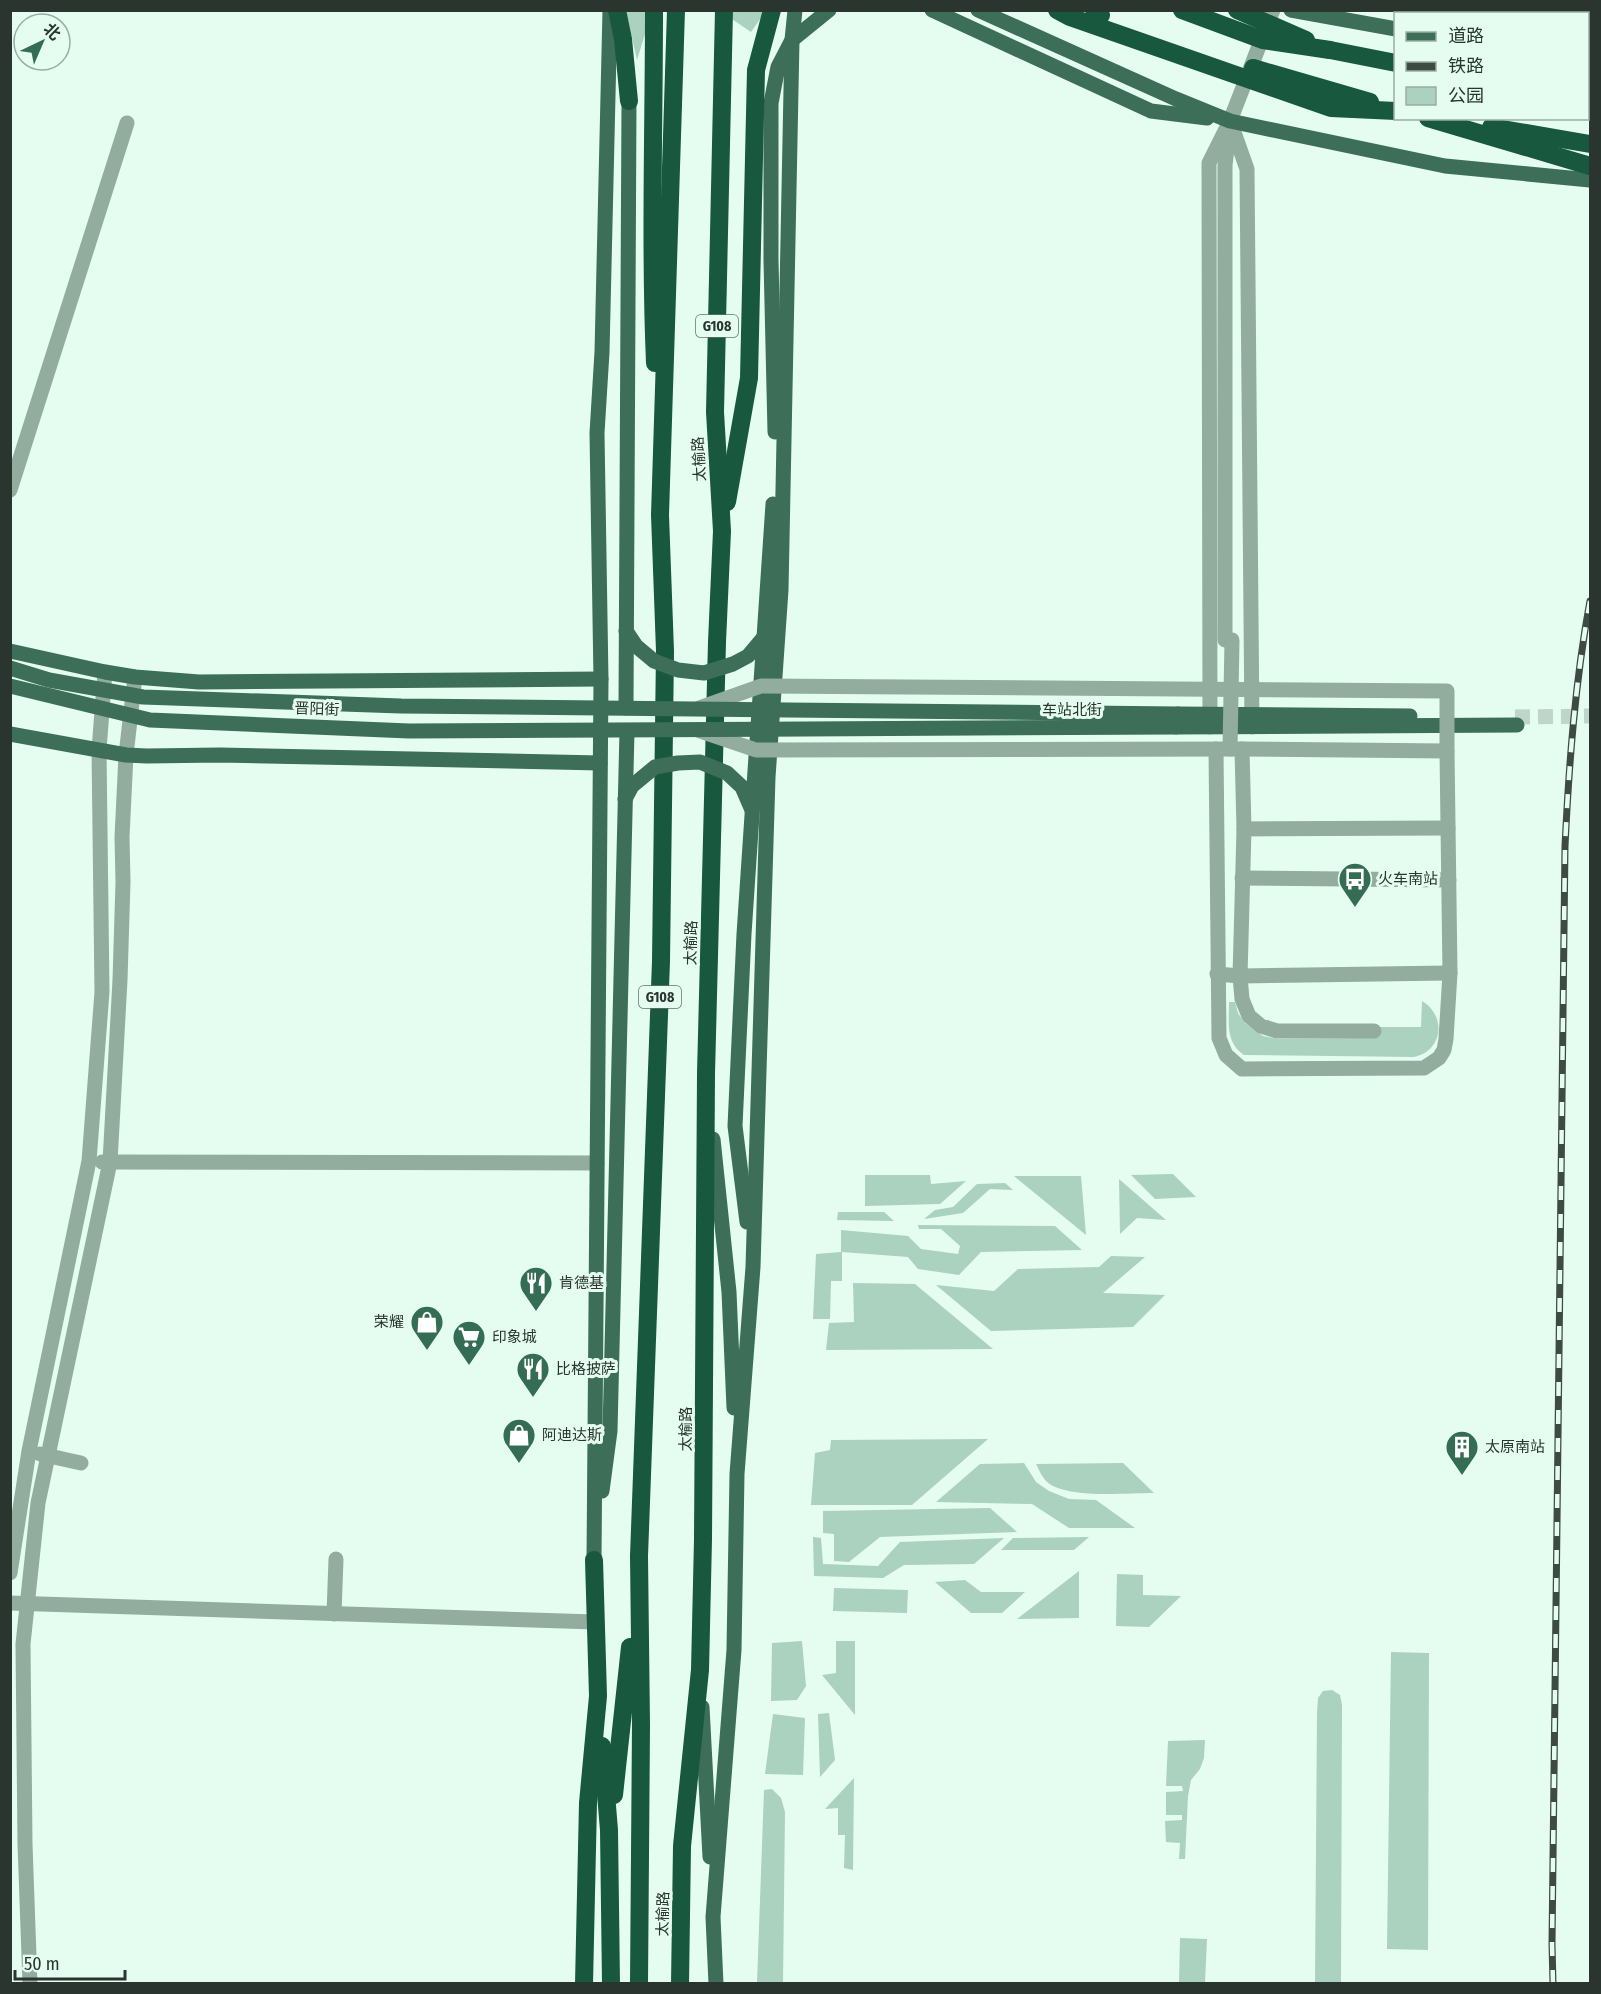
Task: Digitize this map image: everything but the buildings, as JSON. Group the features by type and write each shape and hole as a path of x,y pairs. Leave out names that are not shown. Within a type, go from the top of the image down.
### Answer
{"highway":[{"path":"617,10 623,39 629,101"},
{"path":"654,10 652,286 660,515"},
{"name":"太榆路","path":"639,1983 641,1725 639,1556 661,961 665,651 660,515 676,10"},
{"name":"太榆路","path":"680,1983 682,1846 700,1670 706,1074 722,531 715,412 724,10"},
{"path":"722,531 749,378 756,70 772,10"},
{"path":"1057,10 1070,17 1331,108 1394,110"},
{"path":"1094,10 1261,71 1394,110"},
{"path":"1182,10 1263,40 1394,63"},
{"path":"1237,10 1330,50"},
{"path":"1435,120 1590,166"},
{"path":"1456,120 1590,144"},
{"path":"626,708 627,731"},
{"path":"609,1830 622,1731 639,1556"},
{"path":"594,1560 598,1696 609,1830 611,1983"},
{"path":"584,1983 588,1803 598,1696"}],"main road":[{"path":"594,1560 601,679 597,433 602,352 610,10"},
{"path":"713,1917 734,1650 737,1474 753,1267 768,777 781,590 792,40 795,10"},
{"path":"753,1267 735,1126 744,934 775,471 771,104 778,67 792,40 829,10"},
{"path":"932,10 1151,111 1230,121 1445,166 1590,180"},
{"path":"978,10 1230,121"},
{"path":"1291,10 1394,29"},
{"path":"1330,50 1394,57"},
{"path":"626,708 629,101"},
{"path":"626,631 636,646 654,661 678,670 704,672 732,664 748,656 764,637"},
{"path":"10,651 135,677 199,682 601,679"},
{"name":"晋阳街","path":"10,668 49,680 143,697 401,706 759,710 1177,721"},
{"name":"晋阳街","path":"10,686 150,720 409,731 627,731"},
{"name":"车站北街","path":"627,731 1252,720 1516,721"},
{"path":"594,1560 610,1431 627,731"},
{"path":"10,734 126,755 600,764"},
{"path":"625,799 632,786 655,768 678,763 700,762 727,773 742,788 752,810"},
{"path":"706,1074 729,1292 737,1474"},
{"path":"700,1670 716,1983"}],"street":[{"path":"1210,721 1209,163 1230,121 1273,10"},
{"path":"1230,121 1225,165 1229,266 1228,689 1229,749 1242,768 1244,829 1240,976 1242,999 1249,1016 1260,1026 1277,1031 1374,1030"},
{"path":"1230,121 1247,168 1252,720"},
{"path":"10,490 126,123"},
{"path":"10,1573 29,1451 89,1161 102,992 99,750 105,672"},
{"path":"30,1983 25,1844 23,1655 27,1604 38,1503 110,1162 120,980 122,837 126,755 135,677"},
{"path":"696,709 761,686 1448,691 1450,973 1444,1050 1439,1058 1424,1068 1242,1069 1226,1055 1219,1038 1216,766 1229,749"},
{"path":"697,730 756,750 1229,749 1447,758"},
{"path":"1244,829 1448,828"},
{"path":"1242,878 1449,880"},
{"path":"1217,974 1240,976 1450,973"},
{"path":"89,1161 597,1163"},
{"path":"29,1451 81,1463"},
{"path":"334,1614 336,1559"},
{"path":"10,1603 595,1622"}],"green space":[{"path":"626,11 652,11 637,60"},
{"path":"720,11 766,11 751,32"},
{"path":"1434,11 1590,11 1590,48 1589,12"},
{"path":"1422,1001 1435,1015 1438,1032 1431,1048 1414,1057 1244,1055 1234,1044 1229,1031 1229,1002 1235,1002 1238,1013 1245,1023 1263,1036 1278,1039 1366,1038 1377,1027 1421,1027"},
{"path":"1173,1174 1196,1197 1155,1199 1131,1175"},
{"path":"865,1175 930,1175 931,1184 966,1181 940,1204 865,1206"},
{"path":"1014,1176 1081,1176 1086,1235"},
{"path":"1119,1179 1166,1220 1137,1218 1120,1234"},
{"path":"1005,1183 1013,1190 990,1189 963,1213 924,1219 935,1210 953,1207 977,1184"},
{"path":"838,1212 884,1212 894,1221 837,1220"},
{"path":"918,1225 1055,1226 1082,1250 981,1252 959,1275 918,1269 908,1257 842,1252 842,1281 831,1281 830,1319 813,1319 816,1254 841,1252 841,1230 908,1236 921,1249 958,1254 960,1246 941,1229 919,1229"},
{"path":"1111,1256 1145,1257 1103,1293 1165,1295 1133,1327 991,1331 936,1285 994,1291 1018,1269 1099,1267"},
{"path":"853,1283 915,1284 993,1349 826,1350 829,1323 854,1322"},
{"path":"988,1439 912,1505 811,1505 815,1453 830,1450 831,1440"},
{"path":"1024,1463 1036,1482 1049,1491 1069,1499 1096,1500 1135,1528 1069,1528 1032,1504 936,1502 980,1464"},
{"path":"1123,1463 1154,1493 1103,1494 1063,1490 1047,1482 1036,1464"},
{"path":"990,1508 1017,1532 880,1537 849,1562 834,1561 834,1534 823,1533 823,1511"},
{"path":"813,1537 821,1538 823,1564 878,1566 900,1542 1004,1538 974,1564 904,1565 883,1578 814,1576"},
{"path":"1089,1537 1074,1550 1001,1550 1013,1538"},
{"path":"1079,1571 1079,1618 1017,1619"},
{"path":"1117,1574 1143,1575 1143,1595 1181,1596 1149,1627 1116,1626"},
{"path":"965,1580 981,1592 1025,1592 1002,1613 971,1613 935,1582"},
{"path":"834,1588 908,1590 907,1613 833,1611"},
{"path":"802,1641 806,1686 797,1700 771,1701 772,1643"},
{"path":"836,1641 855,1641 855,1715 822,1675 836,1673"},
{"path":"1391,1652 1429,1653 1428,1950 1387,1949"},
{"path":"1332,1690 1340,1695 1342,1705 1341,1983 1315,1983 1317,1713 1318,1698 1323,1691"},
{"path":"829,1713 835,1760 820,1777 818,1714"},
{"path":"773,1714 805,1718 803,1775 765,1774"},
{"path":"1205,1740 1204,1758 1200,1769 1191,1780 1188,1796 1185,1859 1179,1859 1180,1843 1166,1842 1165,1821 1182,1820 1182,1815 1166,1815 1166,1792 1183,1791 1182,1786 1166,1786 1168,1741"},
{"path":"854,1778 853,1870 844,1868 845,1835 838,1835 838,1808 825,1809"},
{"path":"772,1789 781,1798 785,1812 783,1983 757,1983 764,1790"},
{"path":"1180,1938 1207,1939 1205,1983 1179,1983"}],"tunnel":[{"path":"1515,717 1590,716"}],"railway":[{"path":"1553,1984 1565,846 1573,723 1590,601"}],"place":[{"name":"火车南站","path":"1355,908"},
{"name":"肯德基","path":"536,1312"},
{"name":"荣耀","path":"427,1351"},
{"name":"印象城","path":"469,1366"},
{"name":"比格披萨","path":"533,1398"},
{"name":"阿迪达斯","path":"519,1464"},
{"name":"太原南站","path":"1462,1476"}]}
